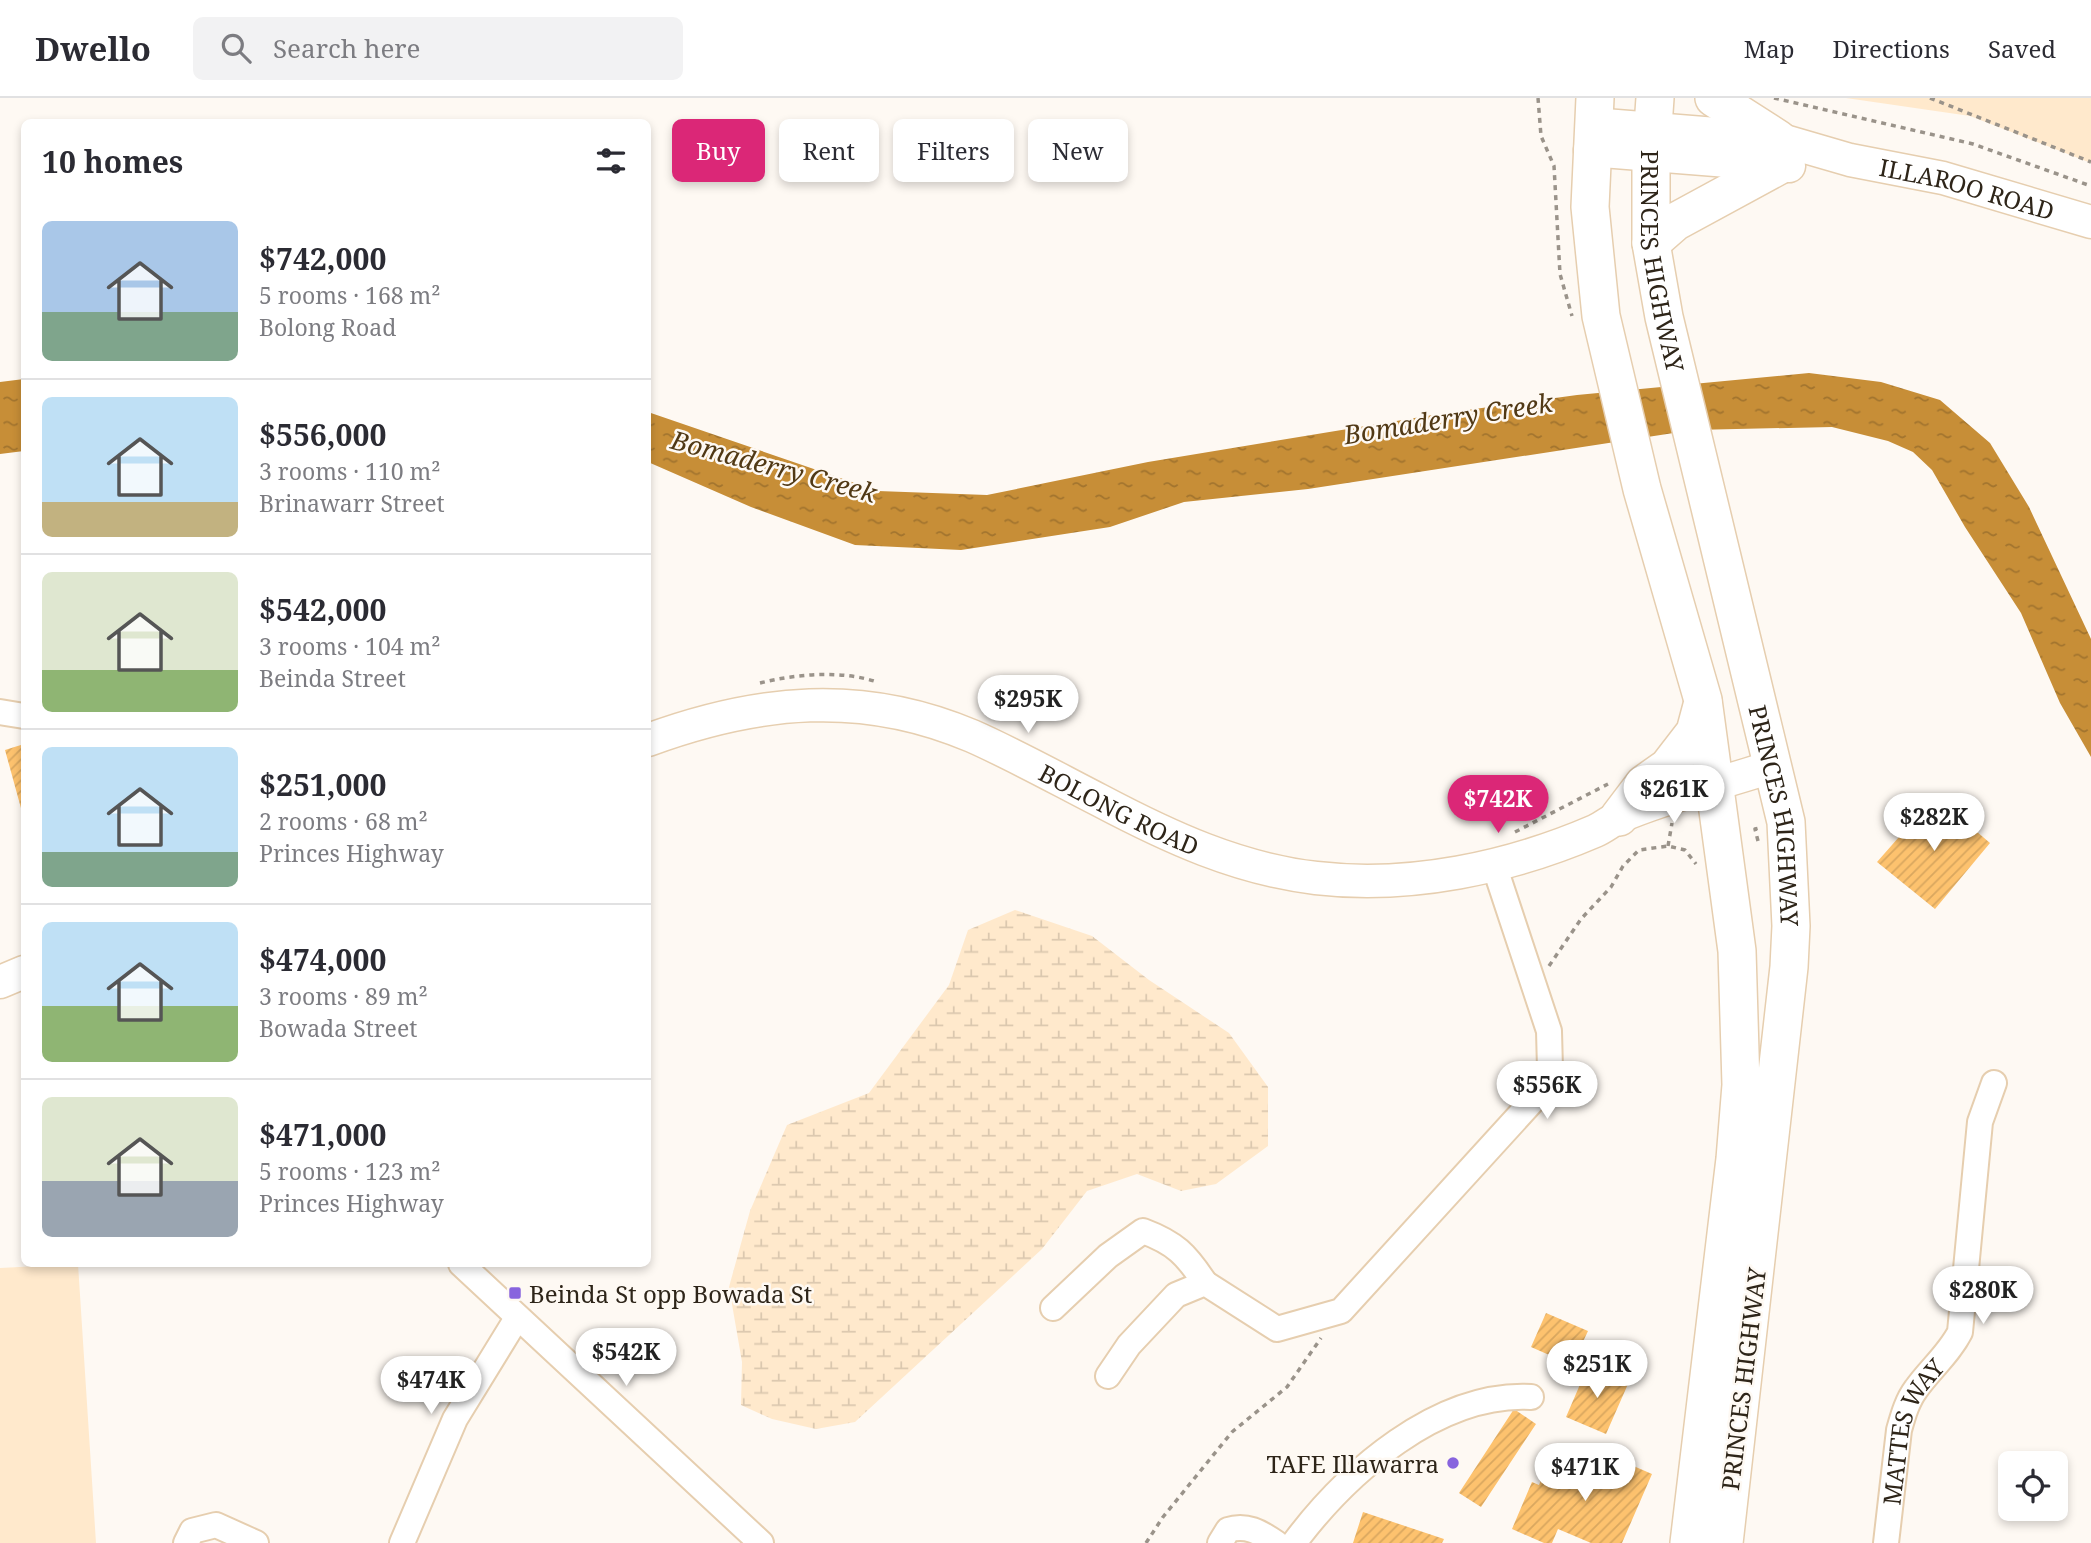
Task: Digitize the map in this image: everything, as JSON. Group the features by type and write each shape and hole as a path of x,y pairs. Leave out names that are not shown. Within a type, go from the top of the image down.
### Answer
{"highway":[{"path":"1651,243 1675,222 1779,152 1714,98"},
{"name":"PRINCES HIGHWAY","path":"1592,124 1590,207 1601,316 1642,489 1703,700 1737,951 1741,1085 1720,1297 1689,1543"},
{"name":"PRINCES HIGHWAY","path":"1653,127 1651,243 1674,357 1786,822 1791,926 1789,967 1724,1543"},
{"path":"1608,824 1644,784 1668,767 1695,732 1703,700"}],"main road":[{"name":"ILLAROO ROAD","path":"1592,124 1653,127 1779,152 1850,160 1943,178 2088,223"},
{"name":"BOLONG ROAD","path":"651,739 748,710 802,704 868,707 921,718 971,736 1151,827 1211,854 1247,866 1344,880 1450,875 1494,865 1608,824 1776,777"},
{"path":"0,982 21,973"}],"street":[{"path":"0,712 21,716"},
{"path":"1053,1308 1108,1256 1143,1231 1169,1241 1191,1261 1205,1283 1277,1329 1340,1311 1537,1096 1550,1069 1549,1031 1494,865"},
{"name":"MATTES WAY","path":"1886,1543 1899,1430 1904,1412 1914,1391 1952,1348 1960,1332 1980,1122 1994,1083"},
{"path":"464,1267 761,1543"},
{"path":"1108,1376 1129,1345 1176,1295 1205,1283"},
{"path":"402,1543 455,1419 517,1318"},
{"path":"1294,1543 1384,1451 1428,1422 1503,1396 1531,1397"},
{"path":"186,1543 192,1531 216,1525 256,1543"},
{"path":"1220,1543 1228,1530 1241,1526 1276,1543"}],"path":[{"path":"1538,98 1541,136 1554,166 1560,274 1574,325"},
{"path":"1774,98 1973,144 2091,186"},
{"path":"1930,98 2091,162"},
{"path":"1511,833 1612,782"},
{"path":"1533,981 1555,959 1580,919 1611,887 1623,866 1639,850 1668,846 1685,850 1695,863 1760,850 1755,829 1786,822"},
{"path":"1146,1543 1163,1517 1232,1432 1287,1387 1340,1311"}],"green space":[{"path":"1846,98 2091,98 2091,163 1970,116"},
{"path":"1015,910 1092,936 1149,980 1229,1033 1268,1087 1268,1146 1216,1184 1181,1191 1137,1174 1087,1191 1042,1249 855,1422 816,1429 772,1419 741,1405 742,1362 729,1287 750,1211 787,1125 869,1093 949,985 968,930"},
{"path":"78,1267 96,1543 0,1543 0,1268"}],"water":[{"name":"Bomaderry Creek","path":"1809,373 1881,382 1940,400 1990,443 2029,507 2091,639 2091,757 2060,703 2021,613 1965,527 1932,470 1913,452 1888,441 1832,427 1693,430 1308,489 1184,502 1110,527 961,550 855,545 751,507 651,463 651,413 878,491 987,495 1148,462 1445,413 1577,395"},
{"path":"21,379 21,451 0,454 0,382"}],"building":[{"path":"21,745 21,808 5,750"},
{"path":"1935,796 1990,843 1935,909 1877,862"},
{"path":"1546,1313 1588,1331 1572,1365 1531,1347"},
{"path":"1588,1366 1628,1384 1606,1434 1566,1417"},
{"path":"1514,1409 1536,1424 1481,1507 1459,1493"},
{"path":"1594,1449 1652,1474 1622,1543 1591,1543 1558,1529 1552,1543 1544,1543 1512,1529 1532,1482 1539,1485 1544,1473 1577,1487"},
{"path":"1363,1512 1444,1539 1442,1543 1353,1543"}],"place":[{"name":"Beinda St opp Bowada St","path":"515,1293"},
{"name":"TAFE Illawarra","path":"1453,1463"}]}
